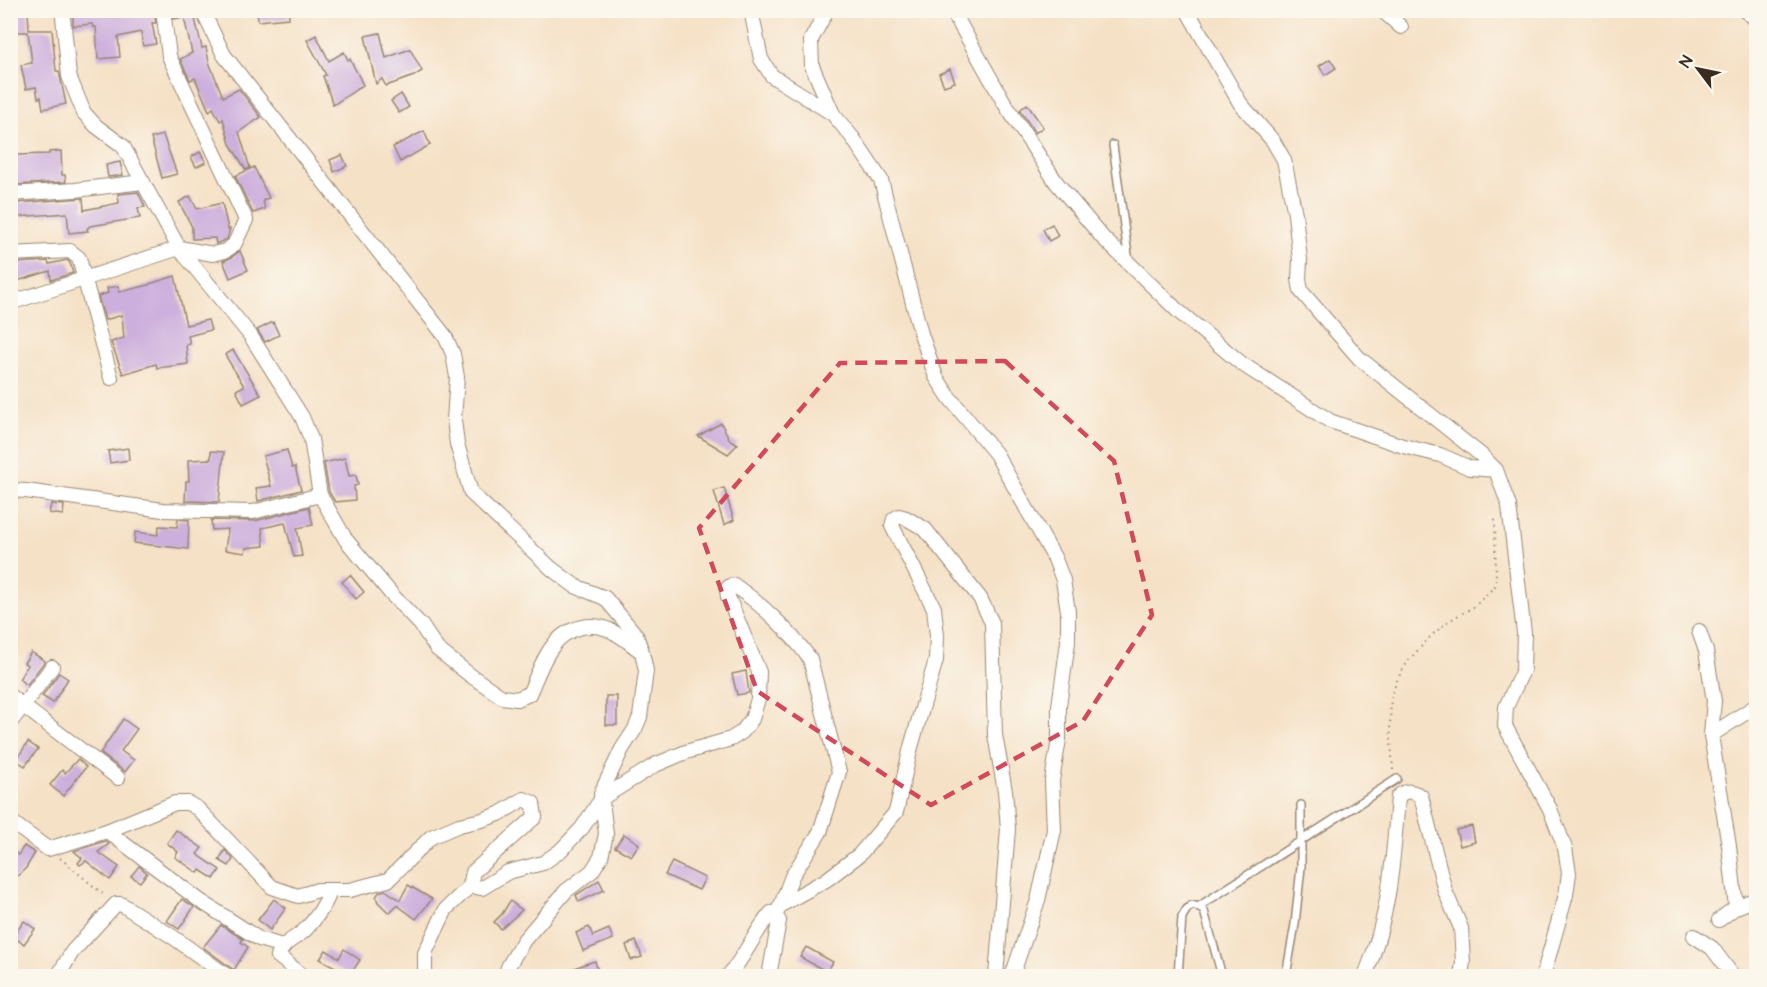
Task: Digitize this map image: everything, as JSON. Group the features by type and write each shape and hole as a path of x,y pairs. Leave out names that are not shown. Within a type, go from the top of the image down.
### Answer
{"street":[{"path":"64,10 69,76 84,113 96,126 123,146 178,248 250,335 302,417 311,439 320,495 346,540 393,596 421,625 437,649 502,697 517,699 529,694 552,646 568,632 581,626 594,626 614,632 642,652"},
{"path":"10,303 178,248 213,254 225,251 234,245 246,220 169,56 165,40 163,10"},
{"path":"202,10 224,55 445,336 453,354 457,377 454,420 457,444 471,494 552,569 575,586 605,598 636,635 642,652 646,672 640,717 601,793 606,834 601,857 592,872 566,891 524,940 509,964 505,976"},
{"path":"751,10 761,59 772,76 833,114"},
{"path":"827,10 811,40 812,66 833,114 852,137 881,180 921,334 936,377 949,397 996,454 1055,559 1063,580 1068,611 1068,642 1059,706 1059,739 1052,781 1054,831 1038,900 1012,976"},
{"path":"952,10 1005,104 1056,182 1102,237 1178,311 1242,364 1330,421 1403,446 1440,455 1470,468 1496,470"},
{"path":"1187,10 1240,103 1273,141 1284,160 1295,214 1301,291 1359,358 1481,455 1496,470 1509,506 1524,633 1523,670 1506,707 1505,726 1550,809 1564,848 1569,873 1566,895 1543,976"},
{"path":"1382,10 1401,27"},
{"path":"1744,10 1756,19"},
{"path":"10,194 75,190 143,182"},
{"path":"10,254 70,251 79,258 111,378"},
{"path":"10,490 163,510 242,512 254,512 320,495"},
{"path":"728,976 738,966 759,926 771,913 826,880 859,855 896,812 911,747 936,660 937,636 934,608 892,526 894,519 899,516 925,529 980,598 992,623 995,735 1005,791 1008,829 1000,903 996,976"},
{"path":"470,886 482,888 508,872 543,863 560,851 582,828 602,798 656,765 686,752 731,739 742,732 752,719 758,699 759,672 728,597 726,590 734,585 784,629 810,659 839,772 820,832 792,876 778,910 769,976"},
{"path":"1699,631 1706,651 1714,701 1711,735 1729,846 1736,907"},
{"path":"10,723 52,667"},
{"path":"10,696 118,778"},
{"path":"1711,735 1756,706"},
{"path":"1365,976 1385,918 1394,864 1398,797 1403,792 1412,791 1421,796 1445,891 1461,928 1463,962 1461,976"},
{"path":"10,821 48,849 107,831 175,803 188,802 198,809 272,887 298,896 318,890 350,890 388,880 431,837 459,825 499,814 524,799 533,803 535,817 473,872 470,886 446,909 425,953 426,976"},
{"path":"107,831 199,900 259,939 282,946"},
{"path":"303,976 278,956 282,946 305,929 325,907 332,890"},
{"path":"1719,920 1736,907 1756,899"},
{"path":"58,976 72,952 116,904 121,904 173,937 227,976"},
{"path":"1694,936 1712,948 1733,976"}],"lane":[{"path":"1113,145 1130,264"},
{"path":"1198,907 1397,778"},
{"path":"1286,976 1295,924 1301,867 1301,805"},
{"path":"1178,976 1182,917 1186,909 1192,905 1203,911 1222,976"}],"path":[{"path":"1397,778 1392,767 1391,696 1409,660 1431,636 1448,622 1475,606 1496,585 1496,519"},
{"path":"48,849 116,904"}],"highlighted area":[{"path":"1005,361 1114,461 1152,615 1083,721 931,805 757,691 699,528 840,363"}],"building":[{"path":"10,10 28,10 29,30 52,30 56,71 59,71 66,104 43,109 36,87 26,89 21,65 32,63 28,32 10,32"},
{"path":"73,10 154,10 156,23 152,23 156,44 143,46 141,32 118,37 120,57 98,59 96,27 92,24 73,26"},
{"path":"172,10 193,10 202,48 206,47 209,62 223,97 239,89 261,117 239,132 250,168 246,170 230,144 223,119 220,121 213,108 209,111 195,78 190,80 180,59 192,53 184,17 173,19"},
{"path":"257,10 289,10 289,18 258,21"},
{"path":"380,33 386,58 410,49 422,71 386,86 382,79 376,84 365,36"},
{"path":"316,35 329,61 344,52 363,85 333,105 323,76 326,75 307,40"},
{"path":"1330,59 1336,68 1325,75 1319,66"},
{"path":"950,69 955,82 944,86 939,74"},
{"path":"401,94 409,107 399,113 391,101"},
{"path":"1027,104 1043,127 1035,133 1020,110"},
{"path":"424,131 430,145 400,162 393,147"},
{"path":"163,135 177,174 162,178 151,138"},
{"path":"61,151 62,175 65,175 66,182 15,185 15,155 49,154 49,152"},
{"path":"200,152 206,162 196,167 191,157"},
{"path":"342,155 347,166 334,172 330,160"},
{"path":"120,162 123,175 108,177 106,165"},
{"path":"254,167 269,198 263,200 265,209 253,213 235,176"},
{"path":"138,192 145,207 138,208 140,218 90,226 88,231 69,233 67,213 17,217 16,203 83,198 84,210 119,203 118,194"},
{"path":"190,196 197,209 222,203 228,229 230,229 227,239 216,244 215,238 192,239 192,227 179,202"},
{"path":"1052,224 1058,236 1049,241 1043,229"},
{"path":"240,251 248,270 230,278 223,261"},
{"path":"67,260 73,273 51,280 50,271 17,281 15,263 48,261 49,264"},
{"path":"175,276 186,325 208,320 211,330 188,336 190,344 186,345 188,364 157,368 156,364 123,374 111,342 124,338 122,315 105,320 98,296 108,293 107,288 118,286 119,292"},
{"path":"273,322 279,335 265,342 257,330"},
{"path":"233,350 261,395 243,404 236,390 244,386 225,355"},
{"path":"721,423 730,440 738,444 728,454 698,436"},
{"path":"128,448 129,460 110,463 108,451"},
{"path":"287,450 292,468 295,467 301,490 258,501 256,488 271,486 263,456"},
{"path":"211,451 224,452 219,502 185,501 186,481 189,481 188,460 211,459"},
{"path":"345,458 349,476 356,475 358,485 354,486 355,500 335,502 329,492 324,463"},
{"path":"724,488 734,520 724,525 714,491"},
{"path":"51,504 64,505 63,515 49,513"},
{"path":"309,507 313,525 297,528 302,556 294,557 285,523 262,528 264,546 246,548 245,553 225,550 228,529 212,530 211,520 255,521"},
{"path":"178,519 189,520 188,549 134,543 135,532 158,535 159,526 177,527"},
{"path":"350,575 364,592 356,599 342,582"},
{"path":"31,652 45,661 27,685 19,679 28,665 24,663"},
{"path":"746,671 749,693 737,695 732,674"},
{"path":"59,673 68,679 53,703 42,696"},
{"path":"606,696 617,696 617,725 606,725"},
{"path":"123,719 137,729 121,751 134,760 125,772 100,753"},
{"path":"28,742 38,749 25,766 16,760"},
{"path":"78,759 86,767 63,796 50,785 62,770 65,773"},
{"path":"1472,826 1475,842 1460,846 1456,830"},
{"path":"176,830 202,848 197,854 220,870 214,879 200,870 198,873 175,857 178,852 167,843"},
{"path":"624,834 639,844 631,856 615,847"},
{"path":"105,841 109,844 98,852 119,867 110,880 86,861 80,865 78,863 82,858 74,851"},
{"path":"24,846 35,853 26,868 10,883 10,861 15,853 18,855"},
{"path":"225,850 233,859 229,866 219,860"},
{"path":"672,862 705,878 699,890 665,875"},
{"path":"139,866 147,873 140,882 131,876"},
{"path":"599,880 604,890 579,902 576,895"},
{"path":"408,885 432,899 416,919 397,905 389,913 376,897 379,892 385,890 400,900"},
{"path":"182,899 194,907 179,929 167,921"},
{"path":"274,899 286,908 270,930 258,920"},
{"path":"510,901 522,910 501,929 494,922"},
{"path":"24,921 35,929 24,944 13,937"},
{"path":"221,925 243,939 241,942 248,947 234,970 203,947"},
{"path":"589,927 593,936 609,929 613,939 583,951 576,933"},
{"path":"636,941 642,957 631,960 626,945"},
{"path":"806,947 833,962 827,972 800,957"},
{"path":"344,949 360,960 350,975 320,959 326,950 339,958"},
{"path":"595,961 599,976 555,976 585,964"}]}
